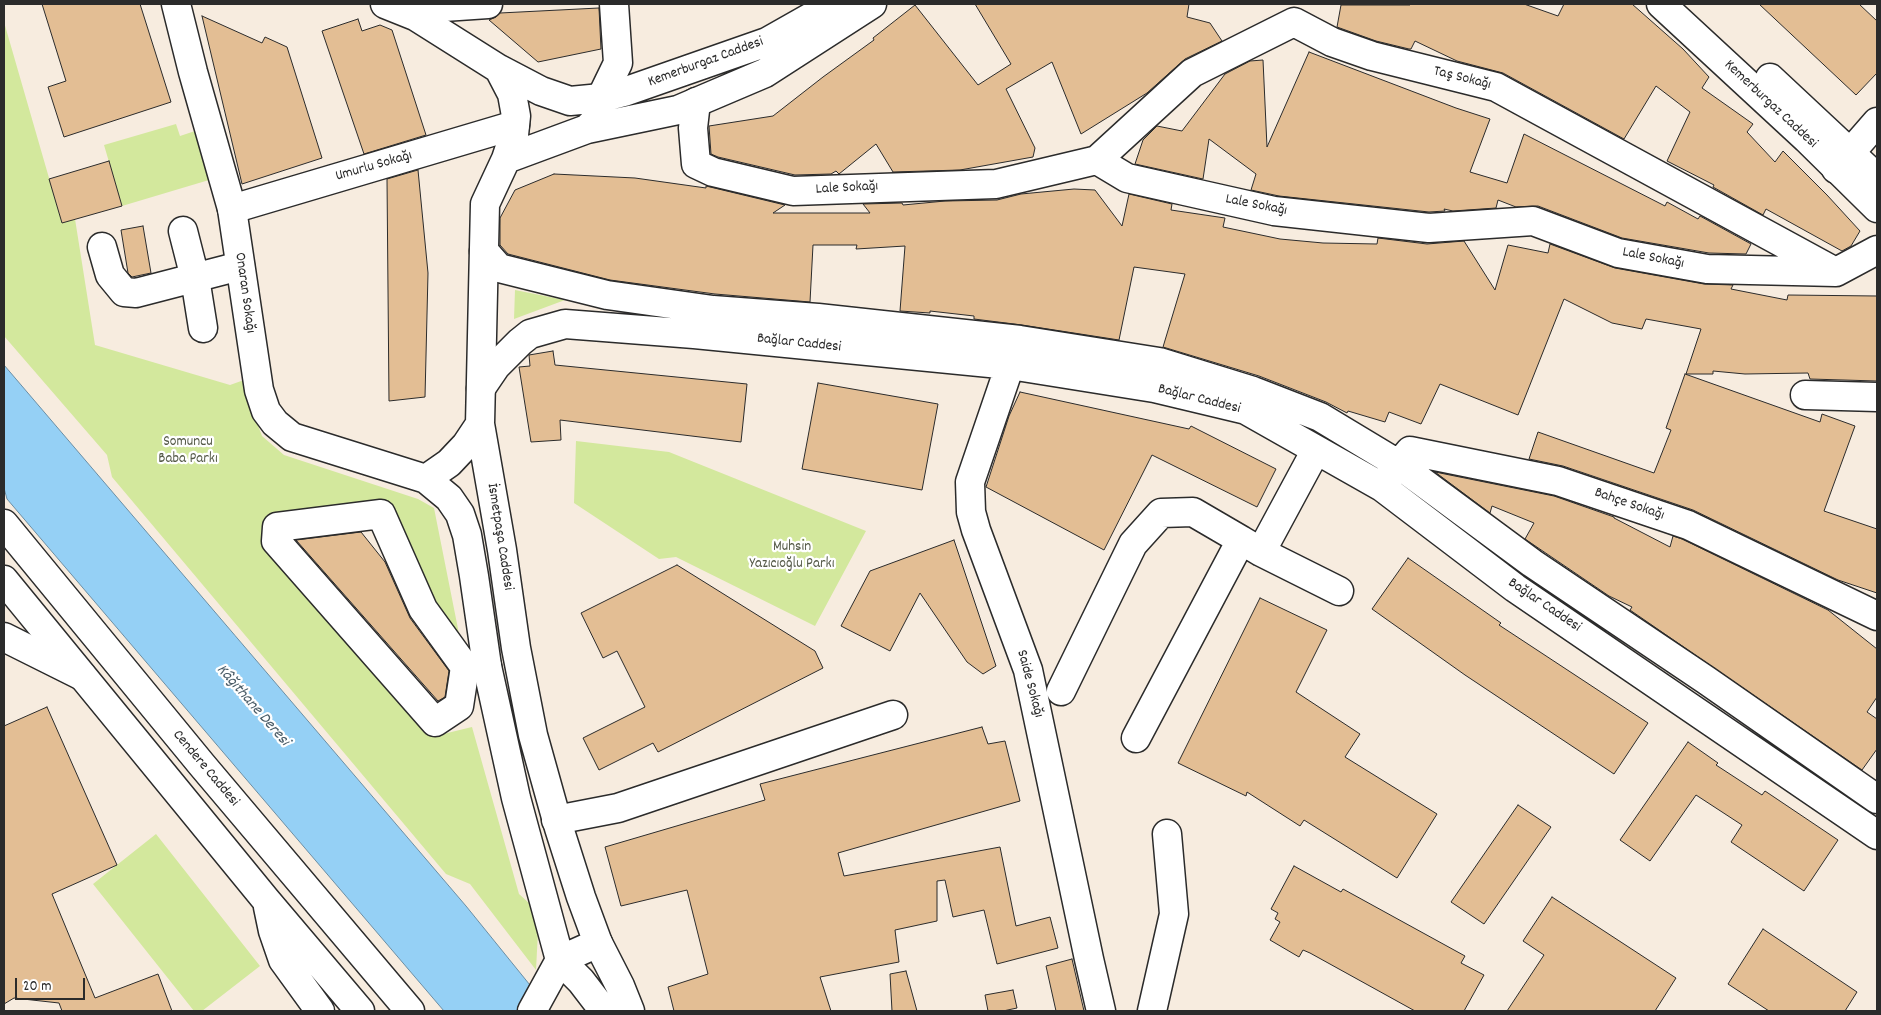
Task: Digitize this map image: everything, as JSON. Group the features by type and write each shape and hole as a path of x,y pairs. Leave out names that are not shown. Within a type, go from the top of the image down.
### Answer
{"street":[{"name":"Onaran Sokağı","path":"176,4 193,72 232,209 259,390 266,411 275,423 292,437 426,479"},
{"path":"385,4 414,10 488,4"},
{"path":"614,4 618,63 630,86"},
{"path":"587,129 630,86 631,61 627,4"},
{"name":"Kemerburgaz Caddesi","path":"499,69 541,90 570,101 630,86 767,42 834,4"},
{"name":"Kemerburgaz Caddesi","path":"506,159 587,129 678,110 765,73 872,4"},
{"name":"Kemerburgaz Caddesi","path":"1661,4 1807,139 1877,178"},
{"name":"Kemerburgaz Caddesi","path":"1689,4 1844,161 1877,208"},
{"path":"414,10 499,69"},
{"name":"Taş Sokağı","path":"1097,160 1192,73 1294,22 1332,42 1372,56 1496,87 1836,272"},
{"name":"İsmetpaşa Caddesi","path":"499,69 512,94 516,116 514,135 506,159 485,204 480,424 502,550 516,648 533,735 556,820 580,897 598,943 620,986 630,1011"},
{"name":"Lale Sokağı","path":"696,102 693,128 696,164 712,172 793,191 996,184 1097,160 1127,178 1274,211 1429,228 1533,221 1618,253 1707,269 1836,272 1877,250"},
{"path":"1844,161 1877,122"},
{"name":"Umurlu Sokağı","path":"232,209 515,125"},
{"path":"183,231 195,278 203,328"},
{"path":"102,247 110,275 124,292 136,293 240,266"},
{"name":"Bağlar Caddesi","path":"484,250 499,268 607,295 713,310 818,318 1020,340 1159,362 1253,391 1320,417 1398,464 1532,563 1877,798"},
{"name":"Bağlar Caddesi","path":"481,388 496,366 530,334 565,324 694,334 1010,365 1154,388 1246,410 1382,487 1515,588 1877,835"},
{"name":"Saide Sokağı","path":"1010,365 970,482 971,512 1028,670 1089,959 1102,1011"},
{"path":"1805,395 1877,398"},
{"path":"480,424 466,445 449,463 426,479 449,498 460,514 467,535 474,576 476,666 516,798 560,960 581,981 604,1011"},
{"path":"1136,738 1251,546 1316,450"},
{"name":"Bahçe Sokağı","path":"1382,487 1410,451 1558,481 1688,525 1877,616"},
{"path":"1061,691 1133,544 1161,513 1193,512 1251,546 1339,591"},
{"path":"381,514 424,609 476,666 459,706 435,722 276,541 277,527 381,514"},
{"name":"Cendere Caddesi","path":"4,524 202,765 410,1011"},
{"path":"4,580 266,900 360,1011"},
{"path":"4,637 82,676"},
{"path":"556,820 618,808 893,715"},
{"path":"1152,1011 1174,914 1167,834"},
{"path":"266,900 283,960 320,1011"},
{"path":"532,1011 560,960 598,943"}],"green space":[{"name":"Somuncu Baba Parkı","path":"4,22 62,223 75,219 95,345 230,385 244,380 246,394 262,436 284,455 418,499 434,508 462,649 429,603 387,509 272,518 262,541 435,736 472,727 519,894 539,912 536,970 470,884 446,874 112,477 107,455 4,336"},
{"path":"176,124 180,136 195,131 209,180 122,206 104,145"},
{"path":"515,290 565,300 514,319"},
{"name":"Muhsin Yazıcıoğlu Parkı","path":"576,441 669,452 866,531 815,626 676,557 659,559 574,503"},
{"path":"156,834 260,966 202,1011 194,1011 93,884"}],"water":[{"name":"Kâğıthane Deresi","path":"4,365 466,906 551,1011 444,1011 7,499 4,488"}],"building":[{"path":"42,4 140,4 171,102 64,137 48,87 66,81"},
{"path":"975,4 1189,4 1187,17 1210,23 1222,41 1185,59 1147,93 1081,134 1052,62 1006,89 1035,148 1033,157 960,170 893,172 876,144 839,174 836,171 831,174 795,175 711,154 709,126 773,116 874,40 873,38 915,5 978,85 1011,64"},
{"path":"1524,4 1558,16 1564,4 1632,4 1683,49 1709,77 1702,88 1753,124 1747,132 1775,162 1783,151 1860,231 1851,246 1842,251 1766,209 1763,215 1713,187 1714,185 1667,161 1690,112 1656,86 1624,139 1503,73 1457,61 1415,41 1411,49 1409,49 1376,41 1337,27 1341,5"},
{"path":"1759,4 1859,4 1877,21 1877,73 1856,95"},
{"path":"599,8 601,49 538,62 489,20 500,13"},
{"path":"202,16 262,43 265,37 287,47 322,158 242,184"},
{"path":"358,19 362,31 380,25 392,30 426,135 364,154 322,31"},
{"path":"1309,52 1490,119 1470,172 1507,183 1524,134 1665,206 1667,202 1698,219 1700,216 1751,244 1746,254 1709,253 1622,238 1538,206 1516,207 1498,200 1496,208 1453,211 1444,209 1445,211 1429,212 1279,196 1251,190 1256,174 1209,139 1203,179 1135,164 1143,140 1157,126 1182,131 1225,74 1250,61 1263,60 1267,147"},
{"path":"109,161 122,206 62,223 49,179"},
{"path":"418,170 428,273 425,397 389,401 387,179"},
{"path":"554,174 635,178 706,188 706,186 785,205 773,213 870,213 863,204 902,203 903,205 945,201 997,200 1021,194 1074,189 1095,190 1122,226 1129,194 1172,204 1171,210 1225,218 1223,227 1280,239 1323,243 1377,244 1378,238 1427,244 1464,241 1495,290 1508,245 1548,253 1550,244 1615,268 1704,284 1733,285 1731,289 1787,300 1788,295 1877,296 1877,381 1810,379 1808,373 1745,374 1713,371 1713,374 1686,374 1701,329 1646,319 1642,329 1612,323 1564,299 1518,415 1440,384 1421,424 1389,412 1385,422 1348,411 1347,413 1326,402 1259,376 1163,347 1185,274 1134,267 1119,340 974,319 974,316 930,311 930,313 900,311 905,246 856,249 857,245 813,245 810,302 715,294 610,280 508,254 500,245 500,218 515,190"},
{"path":"143,226 151,273 132,277 128,273 121,230"},
{"path":"553,351 555,365 747,384 741,442 560,420 561,440 531,442 519,367 530,366 529,355"},
{"path":"1685,374 1820,422 1822,414 1855,426 1824,511 1877,529 1877,593 1838,580 1693,510 1563,466 1529,459 1538,432 1654,473 1671,430 1666,428"},
{"path":"818,383 938,404 922,490 802,469"},
{"path":"1020,392 1189,429 1191,426 1276,469 1257,507 1152,455 1104,550 986,487 1009,416"},
{"path":"1435,472 1554,496 1614,517 1670,547 1673,536 1682,539 1828,610 1877,649 1877,697 1867,712 1877,719 1877,749 1862,770 1630,610 1632,607 1609,596 1525,539 1534,523 1492,506 1490,513"},
{"path":"361,532 385,562 410,618 449,671 445,697 438,701 296,540"},
{"path":"954,540 996,666 983,674 967,662 920,593 890,651 841,626 870,571"},
{"path":"1408,558 1501,623 1499,625 1648,723 1614,774 1465,675 1372,609"},
{"path":"677,565 815,651 823,668 658,752 653,743 599,770 583,738 645,707 617,651 603,658 581,613"},
{"path":"1260,598 1327,630 1296,692 1360,734 1345,757 1437,814 1397,878 1304,820 1300,826 1247,792 1246,796 1178,763"},
{"path":"47,707 117,865 52,894 95,998 158,974 172,1011 62,1011 59,1003 14,998 4,1004 4,726"},
{"path":"982,727 988,744 1005,741 1020,801 838,853 844,876 1000,847 1016,926 1050,917 1058,948 997,964 984,910 953,917 945,880 937,881 937,921 895,930 899,962 820,977 831,1011 674,1011 668,987 708,974 687,890 621,906 605,847 765,800 760,784"},
{"path":"1688,742 1718,763 1716,765 1762,795 1765,791 1838,840 1804,891 1731,842 1742,825 1696,795 1650,861 1620,840"},
{"path":"1518,805 1551,827 1484,924 1451,902"},
{"path":"1294,866 1341,892 1343,889 1465,956 1461,963 1484,975 1464,1011 1415,1011 1310,953 1303,950 1299,957 1270,940 1280,922 1275,919 1278,913 1271,909"},
{"path":"1552,897 1676,978 1655,1011 1507,1011 1544,955 1523,941"},
{"path":"1763,929 1857,992 1845,1011 1769,1011 1728,984"},
{"path":"1072,959 1084,1011 1056,1011 1046,966"},
{"path":"906,971 917,1011 892,1011 890,974"},
{"path":"1013,990 1017,1008 1003,1011 988,1011 985,995"}]}
